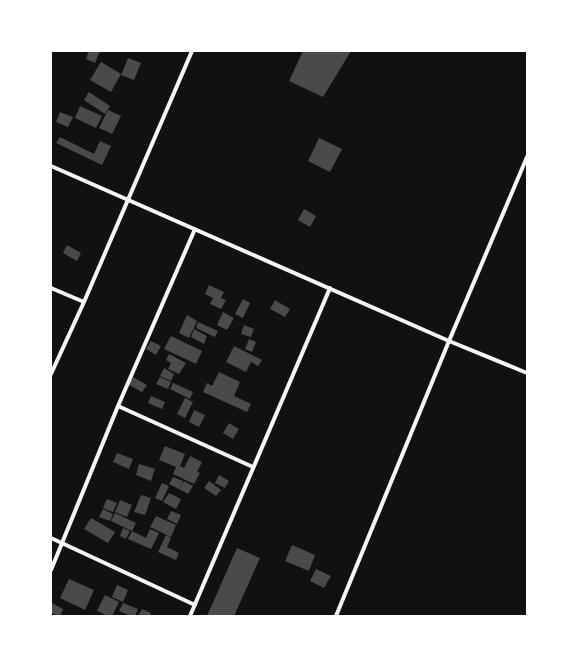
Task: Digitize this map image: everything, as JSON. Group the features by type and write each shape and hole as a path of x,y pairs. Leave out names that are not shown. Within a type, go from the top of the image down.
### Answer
{"street":[{"path":"51,374 84,302 192,51"},
{"path":"336,616 449,341 527,157"},
{"path":"51,166 449,341 527,373"},
{"path":"51,570 118,406 195,229"},
{"path":"51,288 84,302"},
{"path":"190,616 330,288"},
{"path":"118,406 254,467"},
{"path":"51,538 195,605"}],"building":[{"path":"89,51 100,51 95,63 86,59"},
{"path":"303,51 351,51 323,97 289,81"},
{"path":"128,58 141,63 134,80 121,75"},
{"path":"101,62 121,74 111,92 90,80"},
{"path":"89,92 110,106 105,114 84,100"},
{"path":"80,106 102,116 96,128 75,118"},
{"path":"108,110 121,116 112,134 99,128"},
{"path":"60,112 73,117 68,127 56,122"},
{"path":"60,137 94,154 100,141 111,146 102,165 56,143"},
{"path":"319,138 342,149 330,172 308,161"},
{"path":"304,209 316,216 310,227 298,220"},
{"path":"67,245 81,253 77,261 63,253"},
{"path":"209,285 224,292 221,298 226,300 221,309 210,304 213,298 205,294"},
{"path":"243,299 250,303 243,318 235,314"},
{"path":"275,300 290,309 285,317 270,309"},
{"path":"223,312 234,318 227,330 217,325"},
{"path":"187,315 197,321 189,338 179,333"},
{"path":"198,322 218,331 215,337 196,328"},
{"path":"244,325 254,329 251,337 241,334"},
{"path":"194,329 207,336 204,344 191,337"},
{"path":"171,336 202,351 196,364 164,349"},
{"path":"249,339 256,342 252,352 245,349"},
{"path":"151,341 161,346 156,355 146,349"},
{"path":"234,346 262,360 258,366 251,362 246,372 226,362"},
{"path":"169,354 186,363 179,374 168,369 171,363 166,360"},
{"path":"164,368 174,374 171,381 160,376"},
{"path":"219,372 240,382 234,396 251,404 247,412 203,392 207,383 212,386"},
{"path":"133,377 147,385 142,392 129,385"},
{"path":"160,377 171,382 168,389 156,384"},
{"path":"173,383 193,392 190,399 170,389"},
{"path":"151,396 165,402 162,409 148,403"},
{"path":"185,398 193,402 185,418 177,414"},
{"path":"194,410 205,415 199,427 189,422"},
{"path":"229,423 239,429 233,439 223,433"},
{"path":"165,446 185,454 180,466 184,468 190,456 202,462 197,472 200,473 194,484 173,474 176,467 159,460"},
{"path":"117,453 133,459 129,469 113,462"},
{"path":"139,464 155,469 151,481 136,475"},
{"path":"219,475 229,481 225,488 215,483"},
{"path":"173,477 183,481 179,489 169,484"},
{"path":"184,481 193,486 188,494 179,489"},
{"path":"209,481 221,490 216,496 204,488"},
{"path":"162,483 169,486 162,501 155,498"},
{"path":"169,493 181,499 176,509 163,502"},
{"path":"141,495 151,498 145,515 134,512"},
{"path":"107,499 117,503 113,512 103,508"},
{"path":"120,500 132,505 127,517 115,512"},
{"path":"103,509 113,514 110,521 99,517"},
{"path":"171,511 181,515 177,524 167,519"},
{"path":"115,513 136,523 132,531 111,521"},
{"path":"156,516 176,525 171,537 150,527"},
{"path":"91,518 115,532 108,543 84,529"},
{"path":"123,528 130,531 126,539 120,536"},
{"path":"150,529 159,533 151,549 128,539 132,531 146,538"},
{"path":"166,535 171,538 167,547 179,553 176,560 158,552"},
{"path":"292,545 315,555 309,571 285,561"},
{"path":"237,548 260,558 234,616 207,616"},
{"path":"316,569 331,576 324,588 310,581"},
{"path":"69,579 94,590 85,610 60,598"},
{"path":"117,585 128,590 123,602 112,597"},
{"path":"105,595 119,602 112,616 108,616 97,611"},
{"path":"52,603 63,609 60,616 51,613"},
{"path":"123,603 138,609 135,616 119,611"},
{"path":"142,609 151,613 150,616 138,616"}]}
